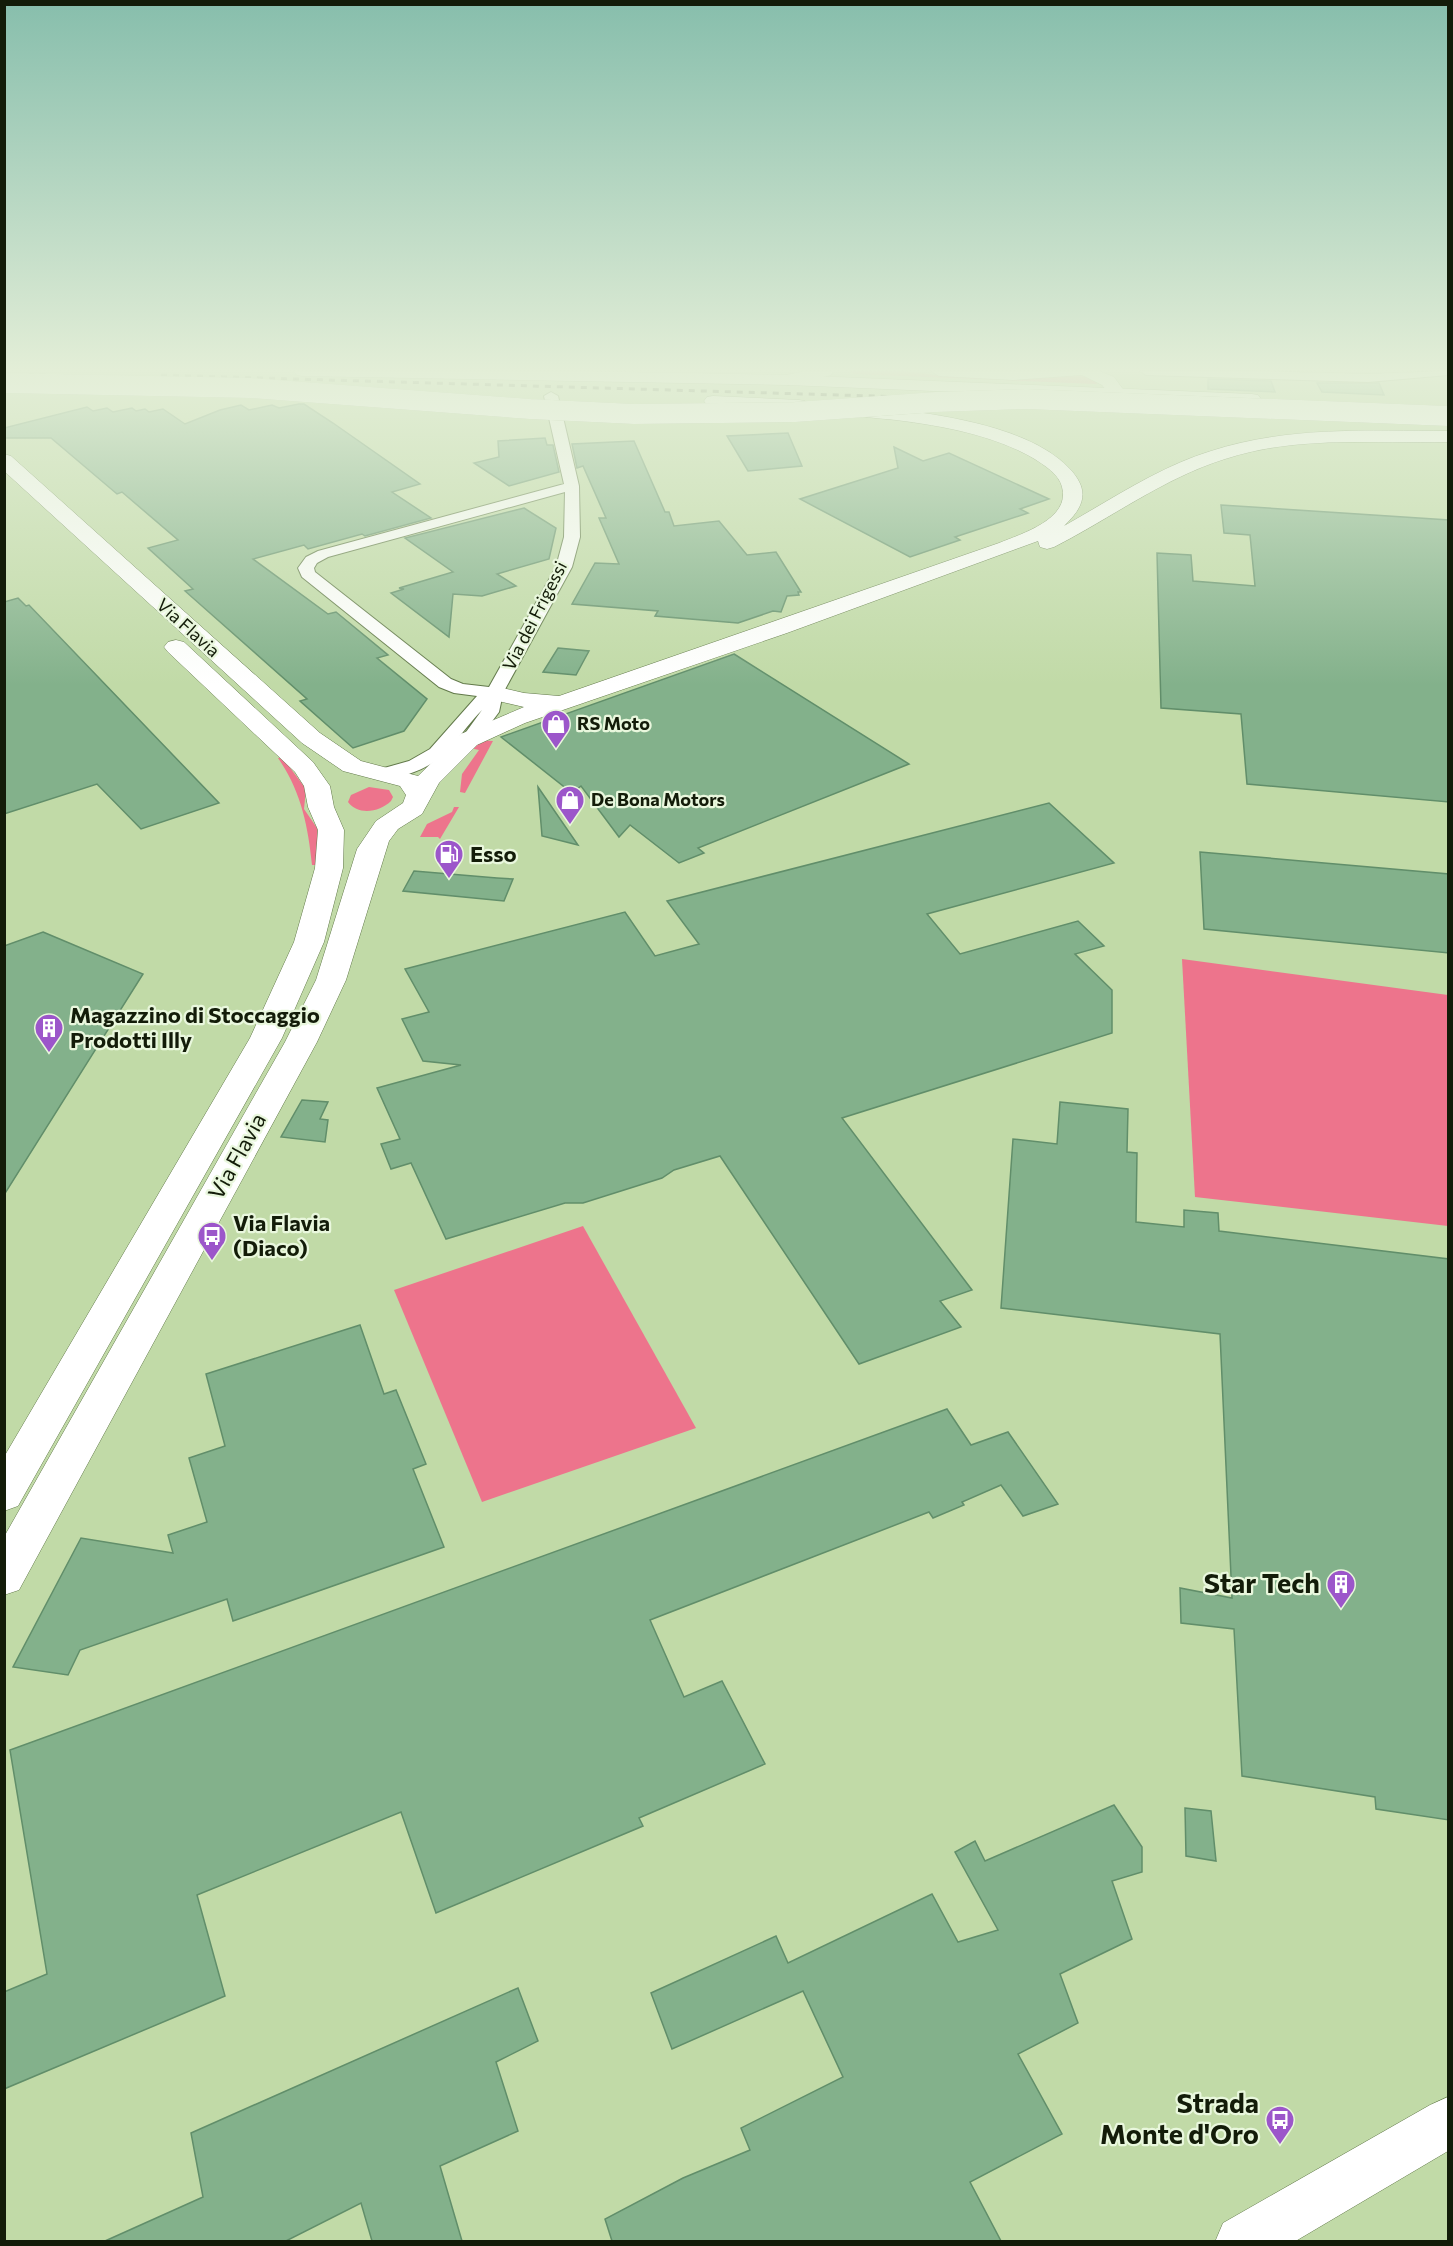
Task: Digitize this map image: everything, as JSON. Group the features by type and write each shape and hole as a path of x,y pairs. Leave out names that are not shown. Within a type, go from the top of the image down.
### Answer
{"main road":[{"name":"Via Flavia","path":"4,1577 301,1042 331,980 371,849 380,832 392,821 412,810 419,795 415,785 409,781 352,766 311,738 21,476"},
{"path":"977,562 1035,534 1067,512 1074,490 1067,476"},
{"path":"419,795 429,779 470,739 516,718 977,562 1042,545 1173,476"},
{"path":"4,486 106,582"},
{"name":"Via Flavia","path":"4,1494 267,1038 309,942 330,868 331,830 317,786 296,759 159,631"},
{"path":"498,686 509,698 542,702 579,697"},
{"name":"Via Flavia","path":"384,774 350,778 327,791 324,807 334,820 357,826 392,821"}],"street":[{"name":"Via dei Frigessi","path":"470,739 493,710 498,686 564,567 572,537 572,486 570,476"},
{"path":"498,686 460,689 445,683 308,573 306,568 311,560 323,554 572,486"},
{"name":"Via dei Frigessi","path":"384,774 415,766 430,757 444,746 479,701 498,686"},
{"path":"1242,2241 1449,2124"}],"shaded area":[{"path":"477,740 493,741 465,793 460,792 462,774 479,750 470,748"},
{"path":"282,757 306,789 304,809 317,828 320,844 318,865 312,865 302,809 286,770 278,758"},
{"path":"369,787 389,790 393,797 391,801 381,808 369,811 357,809 348,802 351,795"},
{"path":"454,807 459,807 440,839 420,837 427,824 452,812"},
{"path":"1182,959 1448,995 1448,1226 1195,1197"},
{"path":"583,1226 696,1428 482,1502 394,1290"}],"building":[{"path":"96,476 408,476 420,484 392,492 431,518 365,536 362,534 308,549 304,545 253,559 328,614 336,612 388,655 377,658 427,699 404,731 353,748 300,701 307,699 185,591 193,589 148,548 178,540 122,492 117,494"},
{"path":"493,476 545,476 509,486"},
{"path":"587,476 649,476 665,512 669,512 674,526 719,521 747,555 776,552 801,592 798,592 799,595 787,596 781,612 773,611 738,623 655,616 658,611 572,604 595,563 619,564 599,518 606,518"},
{"path":"873,476 999,476 1049,499 1020,509 1028,513 955,537 960,540 910,557 800,499"},
{"path":"1221,505 1449,520 1449,802 1247,784 1241,714 1161,708 1157,553 1191,555 1193,581 1255,586 1250,535 1224,533"},
{"path":"524,508 556,528 549,559 497,574 516,586 482,596 453,594 449,637 391,593 404,589 399,588 453,572 405,538"},
{"path":"18,598 26,606 29,605 219,803 141,829 97,784 4,814 4,602"},
{"path":"558,648 589,651 576,675 543,672"},
{"path":"734,654 909,764 698,848 704,853 679,863 630,825 619,837 581,786 572,793 501,737"},
{"path":"538,787 578,845 542,836"},
{"path":"1049,803 1114,863 927,914 960,954 1078,921 1104,946 1075,954 1112,990 1112,1033 842,1118 972,1290 940,1301 961,1327 859,1364 720,1156 674,1170 662,1178 583,1203 565,1203 446,1239 411,1163 391,1169 381,1144 400,1139 377,1088 461,1065 423,1061 402,1019 429,1012 405,969 625,912 655,956 699,944 667,901"},
{"path":"1200,852 1449,874 1449,953 1204,929"},
{"path":"414,871 513,879 504,901 403,891"},
{"name":"Magazzino di Stoccaggio Prodotti Illy","path":"43,932 143,974 4,1195 4,946"},
{"path":"302,1100 328,1102 320,1119 328,1120 325,1142 281,1137"},
{"path":"1060,1102 1128,1109 1127,1152 1137,1153 1136,1222 1184,1227 1184,1210 1218,1213 1219,1231 1449,1259 1449,1820 1376,1809 1375,1797 1242,1776 1234,1629 1181,1623 1180,1588 1232,1598 1220,1334 1001,1308 1013,1139 1057,1144"},
{"path":"360,1325 384,1394 396,1390 426,1464 413,1469 444,1547 233,1621 227,1599 80,1650 68,1675 13,1667 81,1538 173,1553 168,1535 207,1522 189,1458 225,1446 206,1374"},
{"path":"947,1409 971,1445 1008,1432 1058,1504 1023,1516 1001,1485 962,1502 964,1505 933,1518 929,1512 650,1620 684,1697 722,1681 765,1764 639,1818 643,1826 436,1913 401,1812 197,1895 225,1996 4,2089 4,1992 47,1974 10,1750"},
{"path":"1114,1805 1142,1847 1142,1872 1112,1881 1132,1939 1060,1974 1078,2023 1018,2054 1062,2134 970,2182 1001,2241 612,2241 605,2219 683,2178 750,2150 741,2128 843,2077 803,1991 672,2049 651,1993 776,1936 788,1963 932,1894 958,1942 998,1930 955,1852 975,1841 985,1861"},
{"path":"1185,1808 1211,1811 1216,1861 1186,1856"},
{"path":"518,1988 538,2041 496,2062 518,2131 440,2166 462,2241 372,2241 361,2203 286,2241 105,2241 203,2197 191,2133"}],"place":[{"name":"RS Moto","path":"556,750"},
{"name":"De Bona Motors","path":"570,826"},
{"name":"Esso","path":"449,880"},
{"name":"Magazzino di Stoccaggio Prodotti Illy","path":"49,1054"},
{"name":"Via Flavia (Diaco)","path":"212,1262"},
{"name":"Star Tech","path":"1341,1610"},
{"name":"Strada Monte d'Oro","path":"1280,2146"}]}
